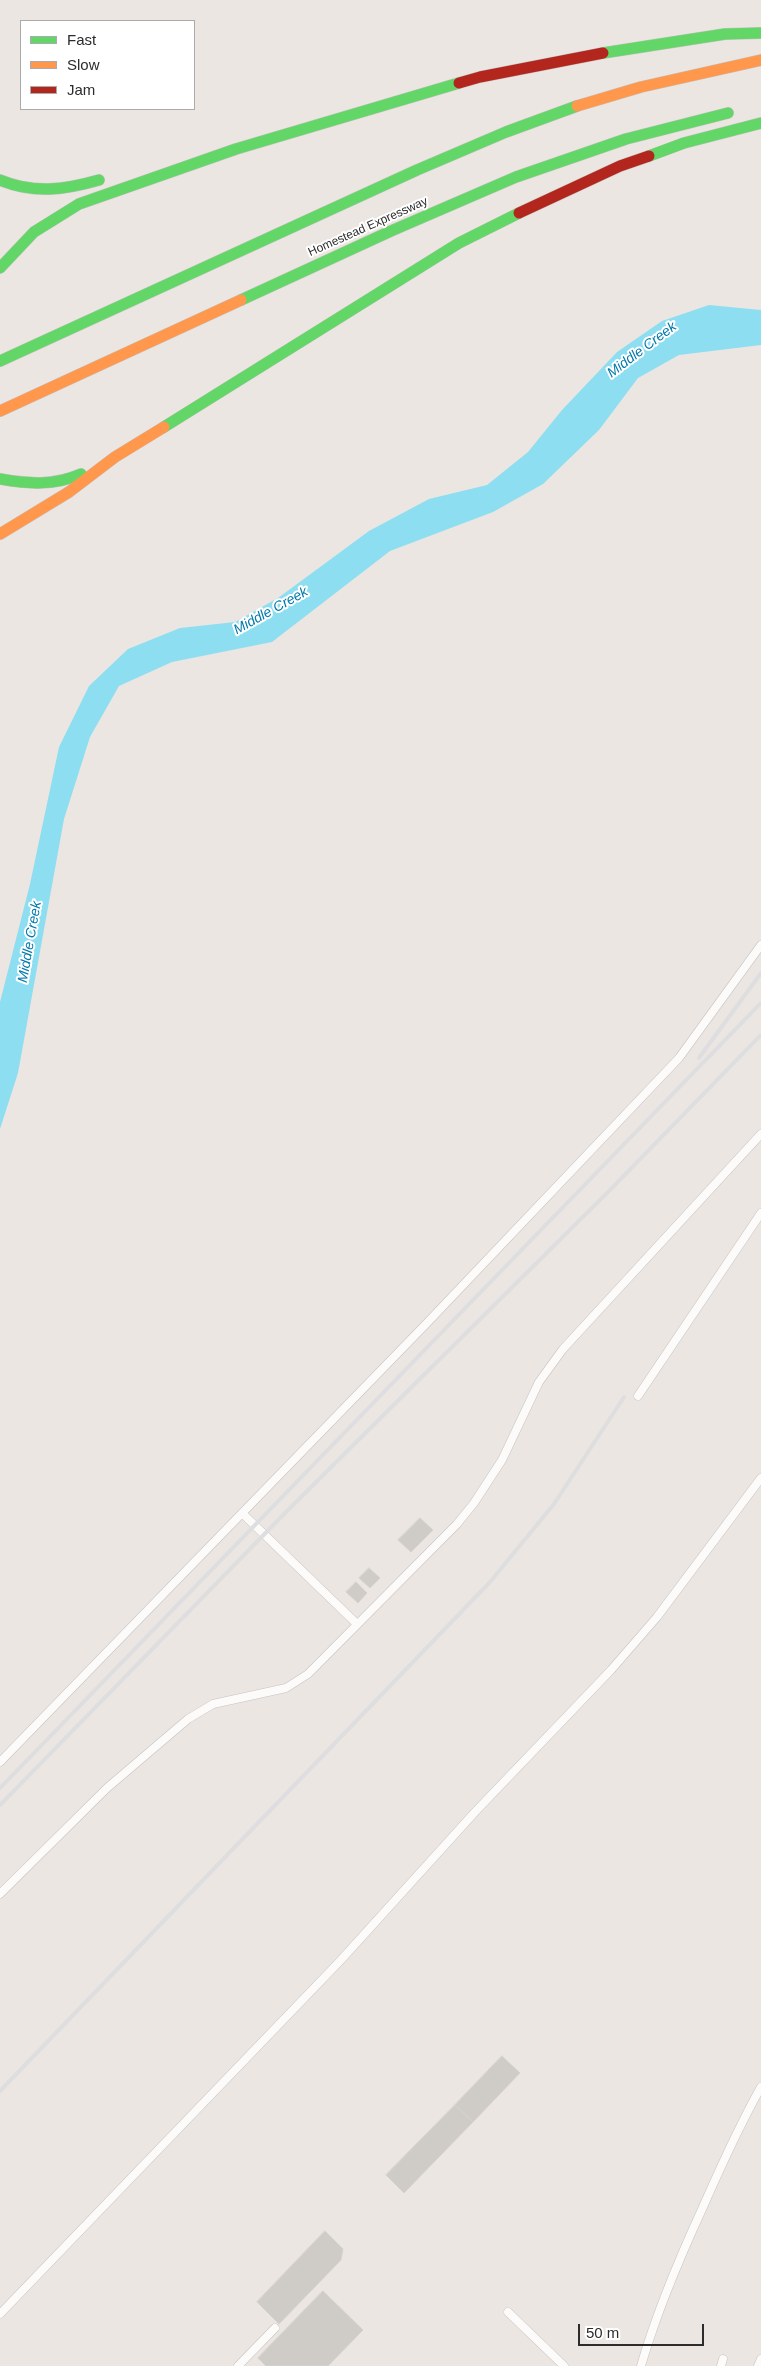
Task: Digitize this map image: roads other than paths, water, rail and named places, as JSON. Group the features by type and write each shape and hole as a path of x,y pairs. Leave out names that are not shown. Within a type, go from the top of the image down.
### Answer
{"highway":[{"path":"0,268 34,232 79,204 236,149 480,77 633,47 725,34 761,33"},
{"path":"0,361 408,174 506,132 581,104 642,87 761,60"},
{"name":"Homestead Expressway","path":"0,411 391,231 508,180 626,139 737,111"},
{"path":"0,479 27,483 62,481 75,477 115,456 459,243 550,197 620,166 684,143 761,123"},
{"path":"199,149 236,149"},
{"path":"0,180 19,188 47,192 73,188 107,177"},
{"path":"0,534 68,492 115,456"}],"lane":[{"path":"0,1762 679,1058 761,945"},
{"path":"0,1894 107,1788 188,1719 214,1704 286,1688 308,1674 458,1524 502,1460 539,1382 563,1349 761,1134"},
{"path":"638,1396 761,1213"},
{"path":"0,2314 340,1961 475,1812 611,1670 657,1617 761,1478"},
{"path":"242,1513 358,1624"},
{"path":"641,2366 661,2302 680,2257 738,2128 761,2087"},
{"path":"508,2312 564,2366"},
{"path":"238,2366 275,2328"},
{"path":"758,2366 761,2359"}],"water":[{"name":"Middle Creek","path":"709,305 761,310 761,345 679,355 638,378 599,430 543,484 493,512 390,551 272,642 172,662 119,686 90,737 64,819 18,1073 0,1129 0,1002 30,884 59,747 89,686 128,649 180,628 235,622 278,598 369,531 429,499 487,485 528,452 562,410 617,352 662,321"}],"railway":[{"path":"699,1058 761,973"},
{"path":"0,1788 761,1003"},
{"path":"0,1805 286,1512 610,1190 761,1035"},
{"path":"0,2091 490,1582 554,1504 624,1397"}]}
